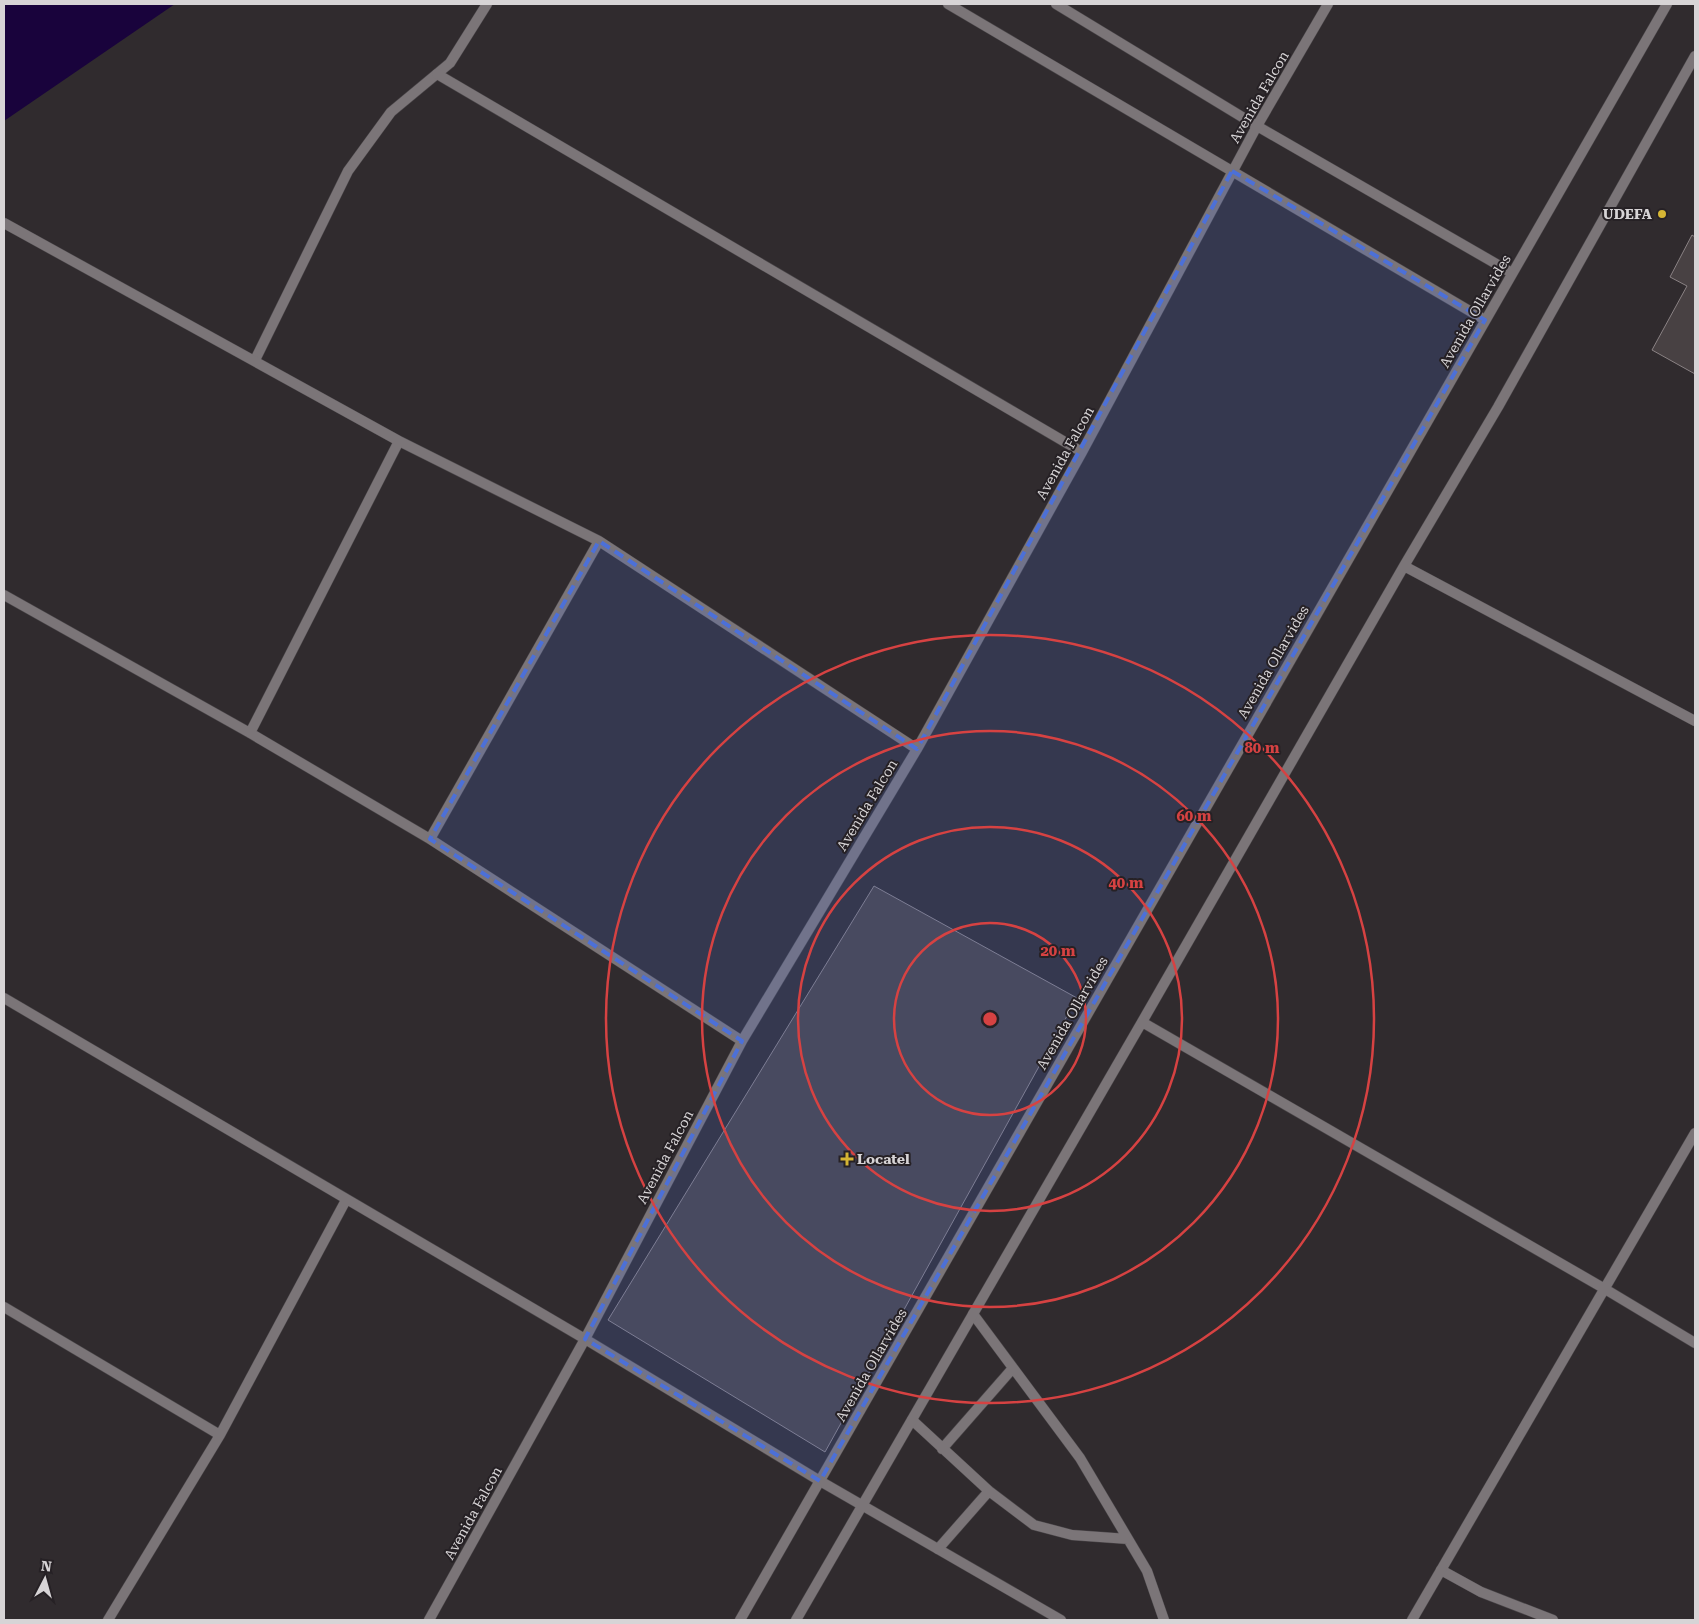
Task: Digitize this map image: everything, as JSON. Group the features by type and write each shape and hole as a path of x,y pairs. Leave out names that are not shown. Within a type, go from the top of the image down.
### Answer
{"street":[{"path":"255,360 348,171 391,112 450,63 487,4"},
{"path":"948,4 1485,320"},
{"path":"1056,4 1257,126 1512,273"},
{"name":"Avenida Falcon","path":"429,1620 585,1339 742,1041 918,748 1082,452 1232,171 1328,4"},
{"name":"Avenida Ollarvides","path":"740,1620 1667,4"},
{"path":"796,1620 1404,566 1498,407 1695,56"},
{"path":"437,74 1082,452"},
{"path":"4,223 399,441 598,541 918,748"},
{"path":"250,733 399,441"},
{"path":"430,839 598,541"},
{"path":"1404,566 1695,721"},
{"path":"4,595 250,733 430,839 742,1041"},
{"path":"4,998 585,1339 862,1506 1061,1620"},
{"path":"1142,1022 1605,1289 1695,1343"},
{"path":"1412,1620 1695,1134"},
{"path":"108,1620 220,1435 346,1200"},
{"path":"4,1307 220,1435"},
{"path":"973,1314 1080,1458 1147,1571 1164,1620"},
{"path":"942,1449 1013,1368"},
{"path":"912,1420 989,1491 1034,1525 1072,1535 1128,1539"},
{"path":"938,1549 989,1491"},
{"path":"1441,1570 1481,1592 1553,1620"}],"highlighted area":[{"path":"1232,171 1485,320 820,1481 585,1339 742,1041 430,839 599,541 917,749"}],"shaded area":[{"path":"4,4 175,4 4,121"}],"building":[{"path":"1692,235 1695,237 1695,374 1652,350 1687,286 1670,277"},
{"name":"Locatel","path":"874,886 1077,998 825,1452 608,1320"}],"place":[{"name":"UDEFA","path":"1662,214"},
{"name":"Locatel","path":"847,1159"}]}
